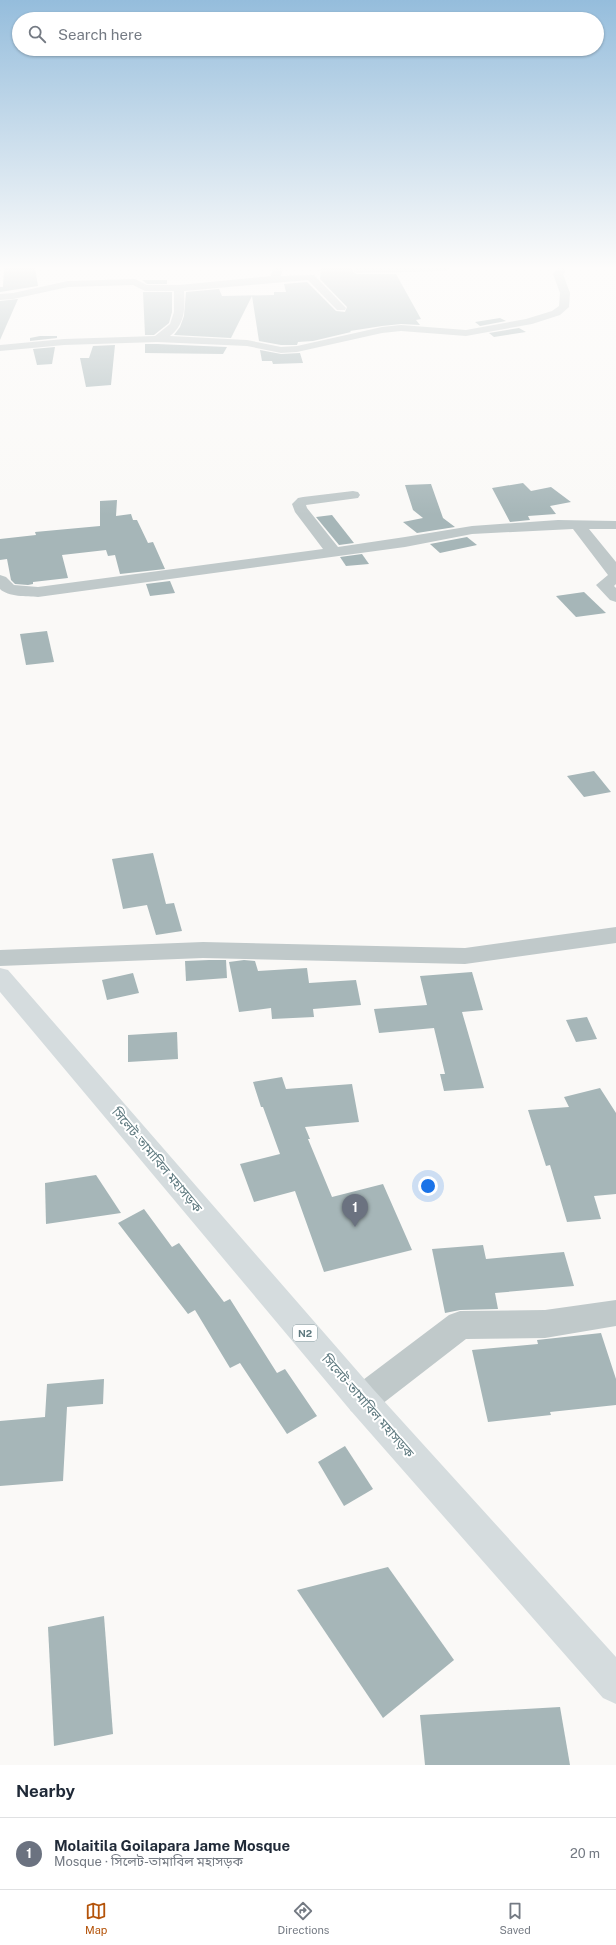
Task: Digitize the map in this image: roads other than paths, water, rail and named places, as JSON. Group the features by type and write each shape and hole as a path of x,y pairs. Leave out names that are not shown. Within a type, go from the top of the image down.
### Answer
{"highway":[{"name":"সিলেট-তামাবিল মহাসড়ক","path":"0,976 362,1400 616,1685"}],"street":[{"path":"334,552 300,509 300,504 303,501 353,495"},
{"path":"0,580 9,589 38,592 405,542 472,530 558,524 616,525"},
{"path":"578,525 610,565 616,576 604,585 616,597"},
{"path":"0,958 203,950 465,956 616,935"},
{"path":"362,1400 460,1325 545,1324 616,1313"}],"place":[{"name":"Molaitila Goilapara Jame Mosque","path":"355,1227"}]}
